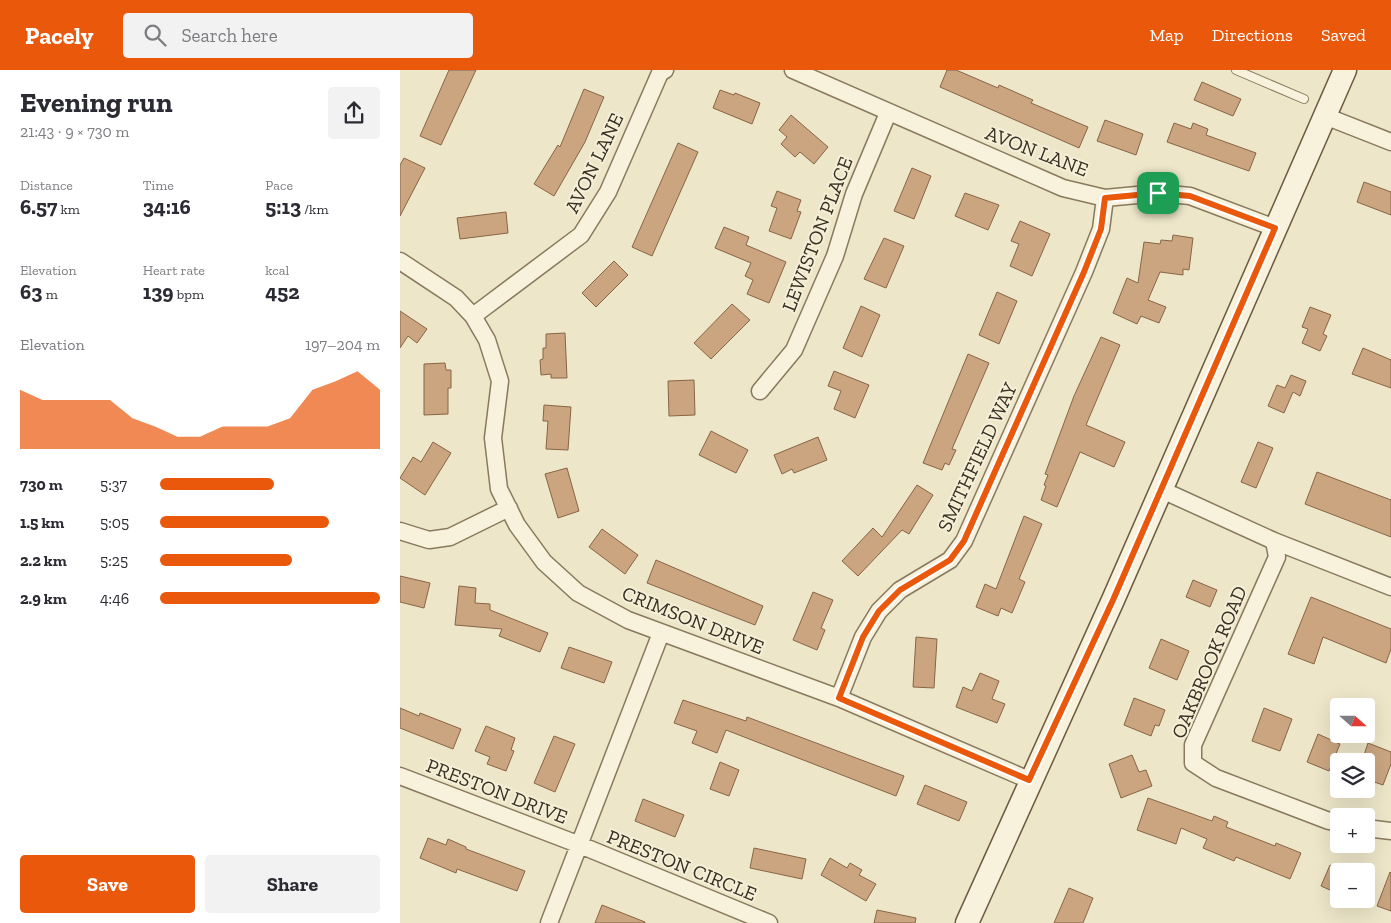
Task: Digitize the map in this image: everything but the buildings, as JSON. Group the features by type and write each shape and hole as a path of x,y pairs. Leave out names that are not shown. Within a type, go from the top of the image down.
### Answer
{"main road":[{"path":"966,923 1029,780 1162,490 1345,70"}],"street":[{"name":"AVON LANE","path":"473,316 581,235 608,192 660,73 665,70"},
{"name":"AVON LANE","path":"793,70 1062,188 1105,198 1158,193 1190,196 1275,228"},
{"name":"LEWISTON PLACE","path":"760,391 794,350 835,256 854,194 888,112"},
{"path":"1325,116 1391,142"},
{"name":"SMITHFIELD WAY","path":"839,698 863,637 879,611 900,590 950,560 964,541 1084,272 1101,229 1105,198"},
{"name":"CRIMSON DRIVE","path":"400,261 456,298 473,316 488,340 500,381 493,438 499,488 517,525 544,562 578,593 628,620 839,698 1029,780"},
{"path":"1162,490 1274,541 1391,587"},
{"path":"400,531 429,540 450,536 509,508"},
{"name":"OAKBROOK ROAD","path":"1274,541 1277,557 1193,745 1193,763 1216,778 1330,822"},
{"path":"549,923 661,633"},
{"name":"PRESTON DRIVE","path":"400,776 580,845"},
{"path":"1375,829 1391,831"},
{"name":"PRESTON CIRCLE","path":"580,845 769,923"}],"lane":[{"path":"1236,70 1304,99"}],"route":[{"path":"1158,193 1190,196 1275,228 1242,308 1113,600 1029,780 839,698 863,637 879,611 900,590 950,560 964,541 1084,272 1101,229 1105,198 1158,193"}]}
